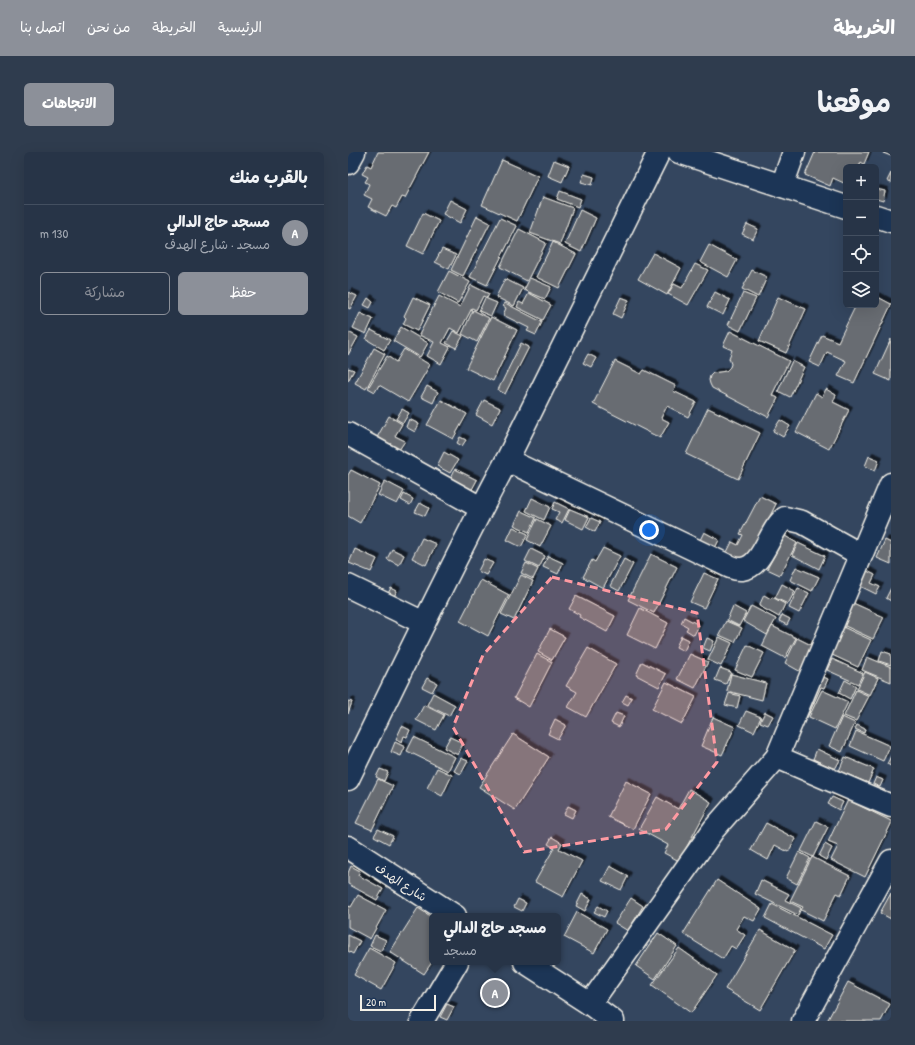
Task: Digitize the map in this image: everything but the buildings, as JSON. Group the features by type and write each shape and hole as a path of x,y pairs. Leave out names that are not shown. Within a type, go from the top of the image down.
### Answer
{"street":[{"path":"348,163 354,152"},
{"path":"348,779 658,152"},
{"path":"679,152 843,205"},
{"path":"782,186 794,152"},
{"path":"879,217 891,221"},
{"path":"348,434 481,508"},
{"path":"507,460 718,561 741,569 751,566 759,558 779,522 785,518 802,522 861,555"},
{"path":"590,1004 714,829 777,757 891,484"},
{"path":"348,586 424,623"},
{"path":"777,757 891,806"},
{"name":"شارع الهدف","path":"348,847 450,913"},
{"path":"803,1021 891,861"},
{"path":"422,1021 455,965"},
{"path":"530,965 590,1004 613,1021"}],"highlighted area":[{"path":"552,577 697,613 717,762 666,829 524,852 453,727 483,655"}],"place":[{"name":"مسجد حاج الدالي","path":"495,993"}]}
